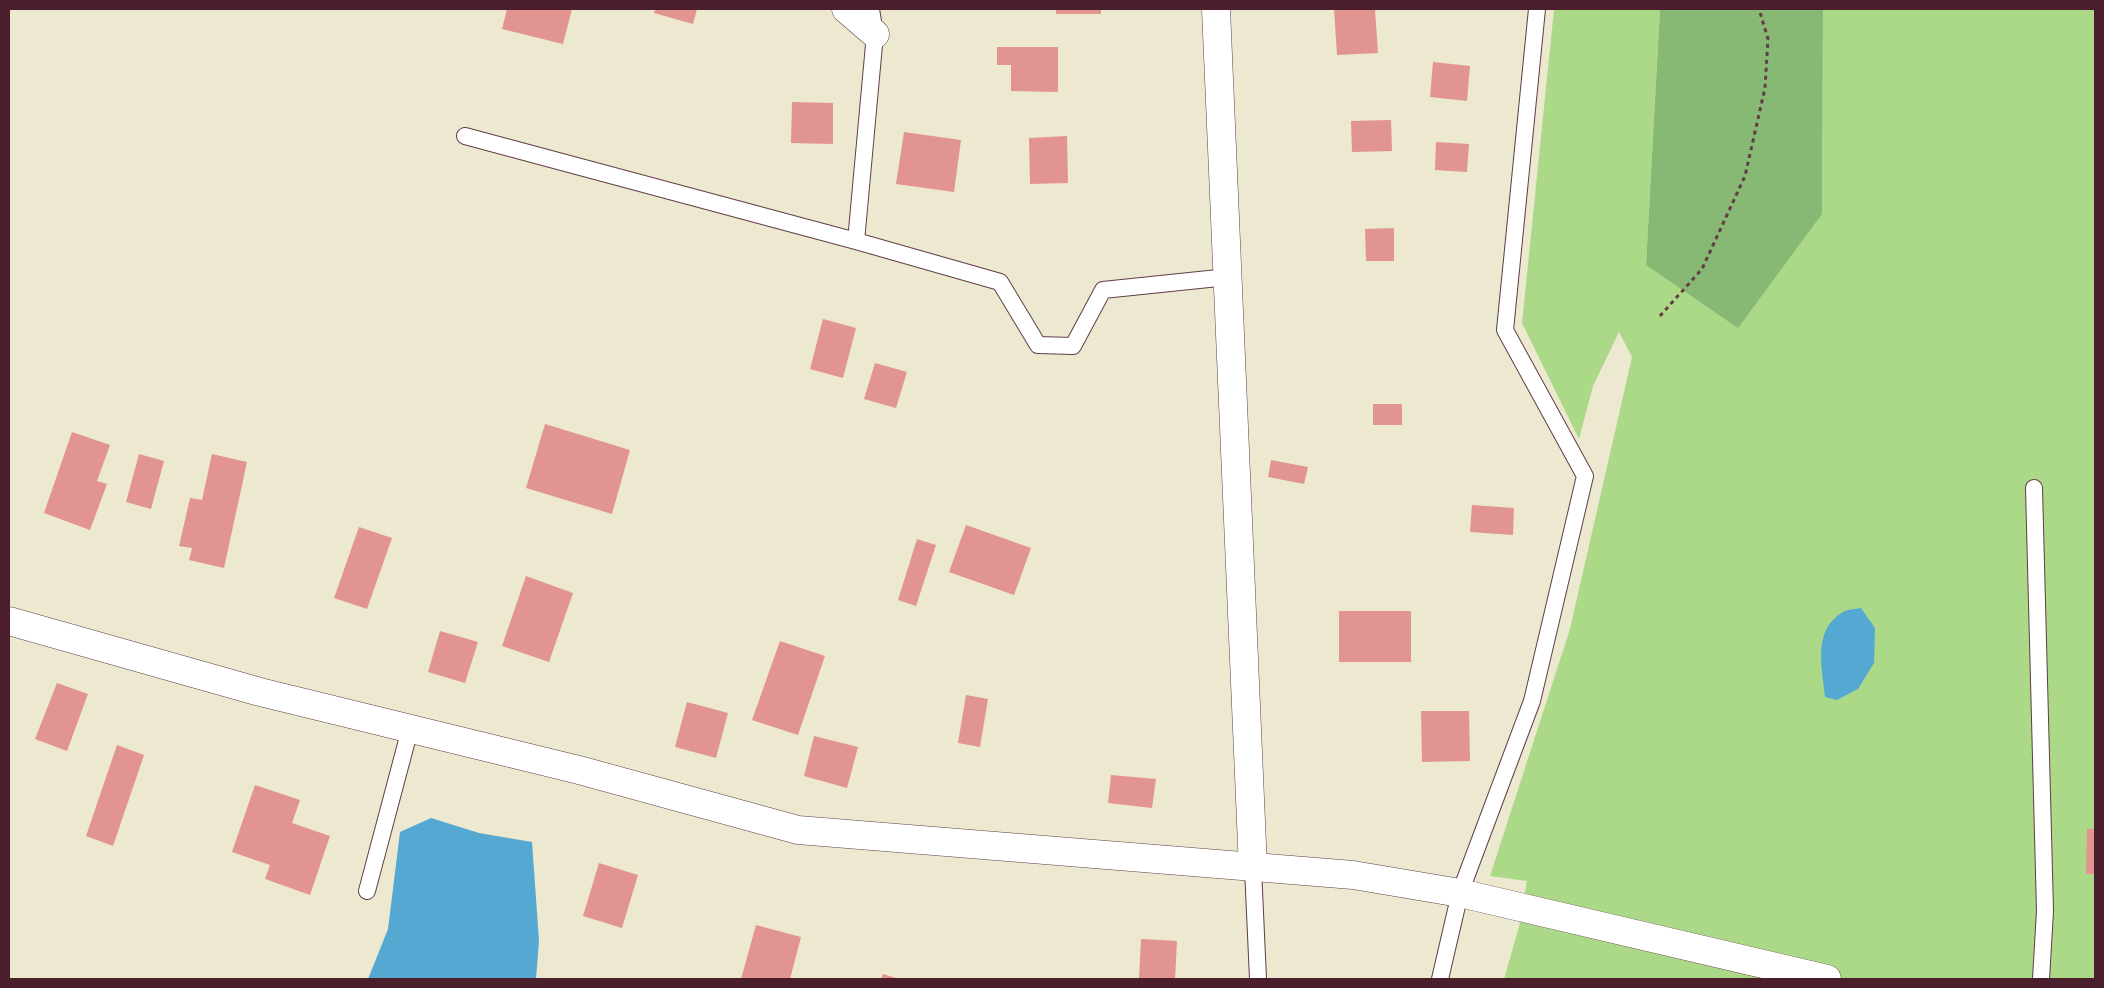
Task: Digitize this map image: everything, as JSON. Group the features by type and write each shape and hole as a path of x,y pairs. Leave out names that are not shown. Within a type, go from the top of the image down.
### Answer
{"street":[{"path":"846,9 873,22"},
{"path":"1216,9 1253,868"},
{"path":"9,621 260,692 579,770 798,830 1353,875 1460,893 1827,979"}],"lane":[{"path":"1440,979 1460,893 1532,701 1585,476 1505,330 1537,9"},
{"path":"856,241 873,22"},
{"path":"465,136 856,241 1000,282 1038,345 1073,346 1103,290 1228,277"},
{"path":"2034,488 2045,911 2041,979"},
{"path":"367,891 410,729"},
{"path":"1253,868 1258,979"}],"path":[{"path":"1660,316 1702,269 1745,176 1765,88 1768,39 1760,9"}],"green space":[{"path":"1554,9 1660,9 1646,265 1822,214 1823,9 2095,9 2095,979 1504,979 1519,927 1527,881 1490,876 1570,629 1632,357 1619,332 1593,386 1579,439 1522,323"},
{"path":"1660,9 1823,9 1822,214 1738,328 1646,265"}],"water":[{"path":"1861,608 1875,628 1874,663 1858,689 1837,700 1825,697 1821,650 1827,629 1833,620 1843,612"},
{"path":"431,818 479,833 532,842 539,941 536,979 368,979 388,929 400,832"}],"building":[{"path":"507,9 572,9 563,44 502,29"},
{"path":"655,9 697,9 693,24 654,13"},
{"path":"1056,9 1101,9 1101,14 1056,14"},
{"path":"1334,9 1375,9 1378,53 1337,55"},
{"path":"997,47 1058,47 1058,92 1011,91 1011,65 997,65"},
{"path":"1433,62 1470,66 1467,101 1430,97"},
{"path":"792,102 833,103 833,144 791,143"},
{"path":"1391,120 1392,151 1352,152 1351,121"},
{"path":"904,132 961,140 954,192 896,184"},
{"path":"1067,136 1068,183 1030,184 1029,138"},
{"path":"1436,142 1469,144 1467,172 1435,170"},
{"path":"1394,228 1394,261 1366,261 1365,229"},
{"path":"823,319 856,328 843,378 810,369"},
{"path":"875,363 907,372 896,408 864,399"},
{"path":"1373,404 1402,404 1402,425 1373,425"},
{"path":"545,424 630,450 612,514 526,488"},
{"path":"72,432 110,445 97,481 107,484 90,530 44,513"},
{"path":"139,454 164,461 151,509 126,502"},
{"path":"212,454 247,462 224,568 189,560 192,548 179,546 190,498 202,500"},
{"path":"1271,460 1308,467 1304,484 1268,477"},
{"path":"1472,505 1514,508 1513,535 1470,532"},
{"path":"966,525 1031,548 1014,595 949,572"},
{"path":"359,527 392,538 367,609 334,598"},
{"path":"917,539 936,545 916,606 898,600"},
{"path":"526,576 573,593 549,662 502,646"},
{"path":"1339,611 1411,611 1411,662 1339,662"},
{"path":"440,631 478,642 465,683 428,672"},
{"path":"780,641 825,656 798,735 752,720"},
{"path":"57,683 88,694 67,751 35,739"},
{"path":"966,695 988,699 980,747 958,743"},
{"path":"687,702 728,713 716,758 675,747"},
{"path":"1421,711 1469,711 1470,761 1422,762"},
{"path":"814,736 858,747 847,788 804,776"},
{"path":"117,745 144,755 113,846 86,836"},
{"path":"1111,775 1156,779 1152,808 1108,803"},
{"path":"255,785 300,800 292,823 330,836 310,895 265,879 270,865 232,852"},
{"path":"2087,829 2095,829 2095,874 2086,874"},
{"path":"599,863 638,875 622,928 583,916"},
{"path":"756,925 801,937 790,979 741,979"},
{"path":"1141,939 1177,941 1175,979 1139,979"},
{"path":"883,974 899,979 881,979"}]}
